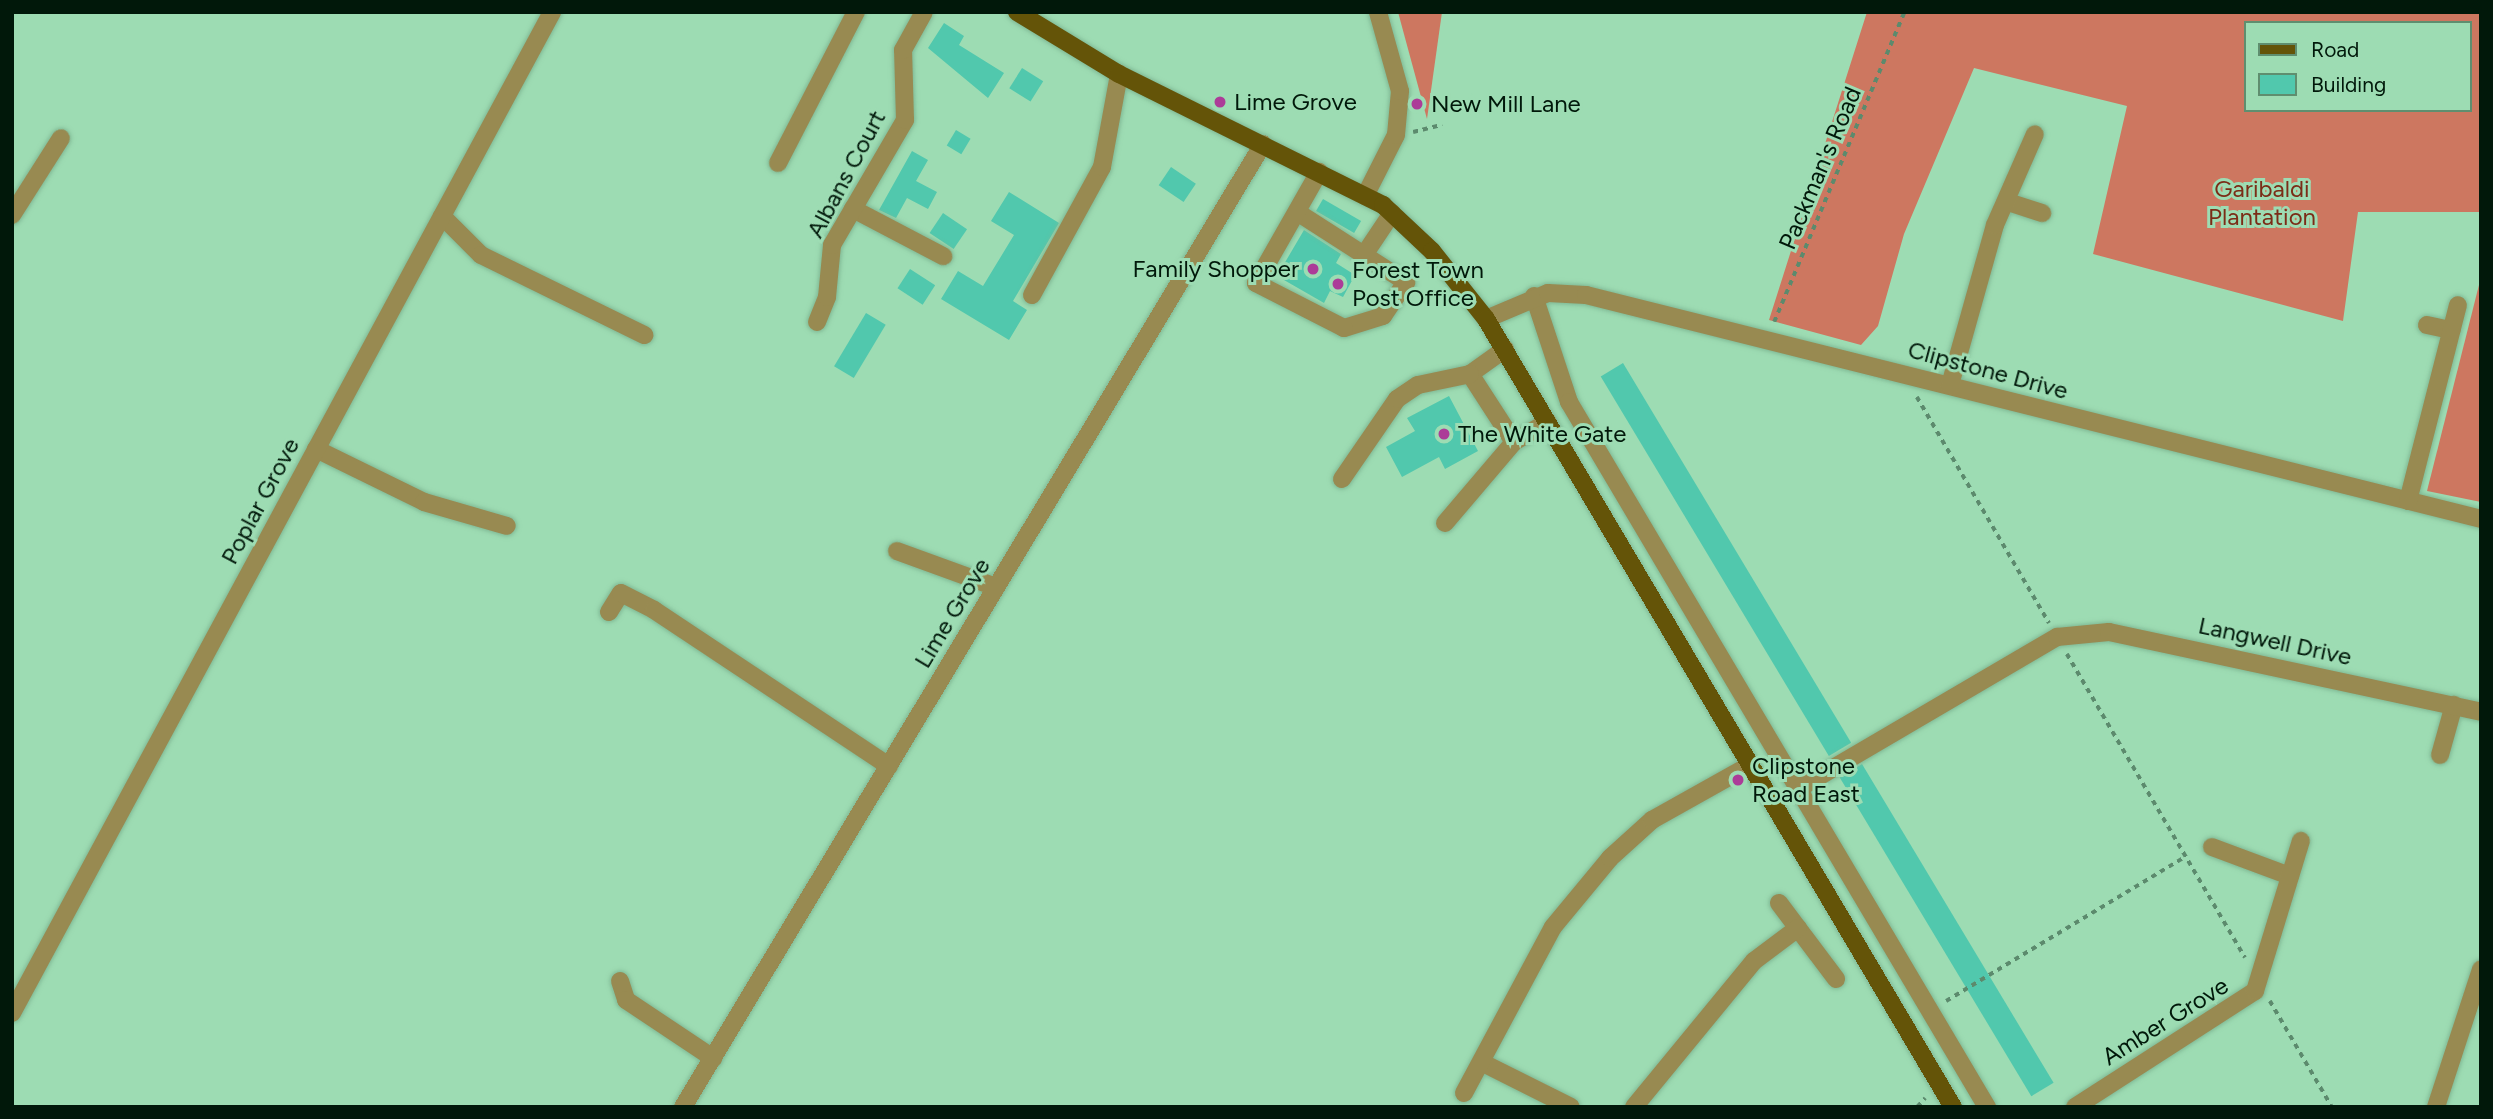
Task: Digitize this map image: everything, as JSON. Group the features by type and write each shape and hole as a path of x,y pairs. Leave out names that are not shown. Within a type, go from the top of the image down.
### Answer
{"main road":[{"path":"1017,12 1119,74 1364,196 1392,213 1432,251 1486,319 1505,349 1953,1107"}],"street":[{"name":"Poplar Grove","path":"12,1013 552,12"},
{"path":"778,163 856,12"},
{"name":"Albans Court","path":"817,322 827,297 832,245 905,120 903,50 924,12"},
{"path":"1364,196 1397,130 1400,91 1378,12"},
{"path":"1032,295 1102,167 1119,74"},
{"path":"1950,386 2017,173 2035,134"},
{"path":"12,215 61,138"},
{"name":"Lime Grove","path":"683,1107 1263,144"},
{"path":"1297,212 1366,252 1406,282 1370,325 1344,328 1283,301 1256,283 1319,173"},
{"path":"2008,202 2042,213"},
{"path":"853,209 943,256"},
{"path":"1366,252 1392,213"},
{"path":"442,216 481,255 643,335"},
{"name":"Clipstone Drive","path":"1486,319 1534,296 1586,295 1770,338 1950,386 2481,519"},
{"path":"1534,296 1570,402 1796,790 1987,1107"},
{"path":"2408,501 2458,304"},
{"path":"2427,325 2451,330"},
{"path":"1342,479 1397,399 1418,384 1470,374 1505,349"},
{"path":"1470,374 1514,442"},
{"path":"1445,523 1514,442 1547,422"},
{"path":"316,449 424,502 507,526"},
{"path":"897,551 996,587"},
{"path":"609,612 621,593 654,610 889,766"},
{"name":"Langwell Drive","path":"2057,637 2109,632 2481,712"},
{"path":"1796,790 2057,637"},
{"path":"2440,755 2455,705"},
{"path":"1464,1093 1483,1063 1553,927 1610,858 1652,820 1750,765"},
{"name":"Amber Grove","path":"2075,1107 2238,1008 2259,982 2301,841"},
{"path":"2212,846 2291,876"},
{"path":"1779,903 1836,979"},
{"path":"1634,1107 1754,961 1798,928"},
{"path":"2436,1107 2481,969"},
{"path":"620,981 626,1000 713,1058"},
{"path":"1483,1063 1571,1107"}],"path":[{"name":"Packman's Road","path":"1770,338 1904,12"},
{"path":"1397,130 1422,132 1442,125"},
{"path":"1903,374 2332,1107"},
{"path":"1929,1012 2185,857"}],"green space":[{"path":"1398,12 1442,12 1427,119"},
{"name":"Garibaldi Plantation","path":"1867,12 2481,12 2481,212 2358,212 2343,321 2093,254 2127,106 1974,68 1904,234 1878,326 1861,345 1769,320"},
{"path":"2481,277 2481,502 2427,491"}],"building":[{"path":"944,23 964,36 959,45 1004,73 988,98 928,48"},
{"path":"1022,68 1043,81 1030,102 1009,88"},
{"path":"956,130 971,139 961,154 947,145"},
{"path":"912,151 928,160 916,181 937,192 928,209 907,198 896,218 879,210"},
{"path":"1171,167 1196,184 1184,202 1159,185"},
{"path":"1009,192 1059,223 1013,301 1027,310 1009,340 941,299 958,271 983,286 1014,235 991,221"},
{"path":"1323,199 1361,221 1354,233 1316,211"},
{"path":"943,213 967,229 954,249 930,233"},
{"name":"Family Shopper","path":"1304,230 1341,254 1336,263 1355,275 1343,297 1330,291 1324,303 1277,276"},
{"path":"910,269 935,285 923,305 897,288"},
{"path":"866,313 886,325 854,378 834,366"},
{"path":"1623,363 1851,743 1829,756 1601,376"},
{"path":"1449,396 1478,451 1445,469 1439,457 1402,477 1386,447 1415,431 1407,418"},
{"path":"1862,764 2054,1083 2031,1096 1840,777"}],"place":[{"name":"Lime Grove","path":"1220,102"},
{"name":"New Mill Lane","path":"1417,104"},
{"name":"Family Shopper","path":"1313,269"},
{"name":"Forest Town Post Office","path":"1338,284"},
{"name":"The White Gate","path":"1444,434"},
{"name":"Clipstone Road East","path":"1738,780"}]}
